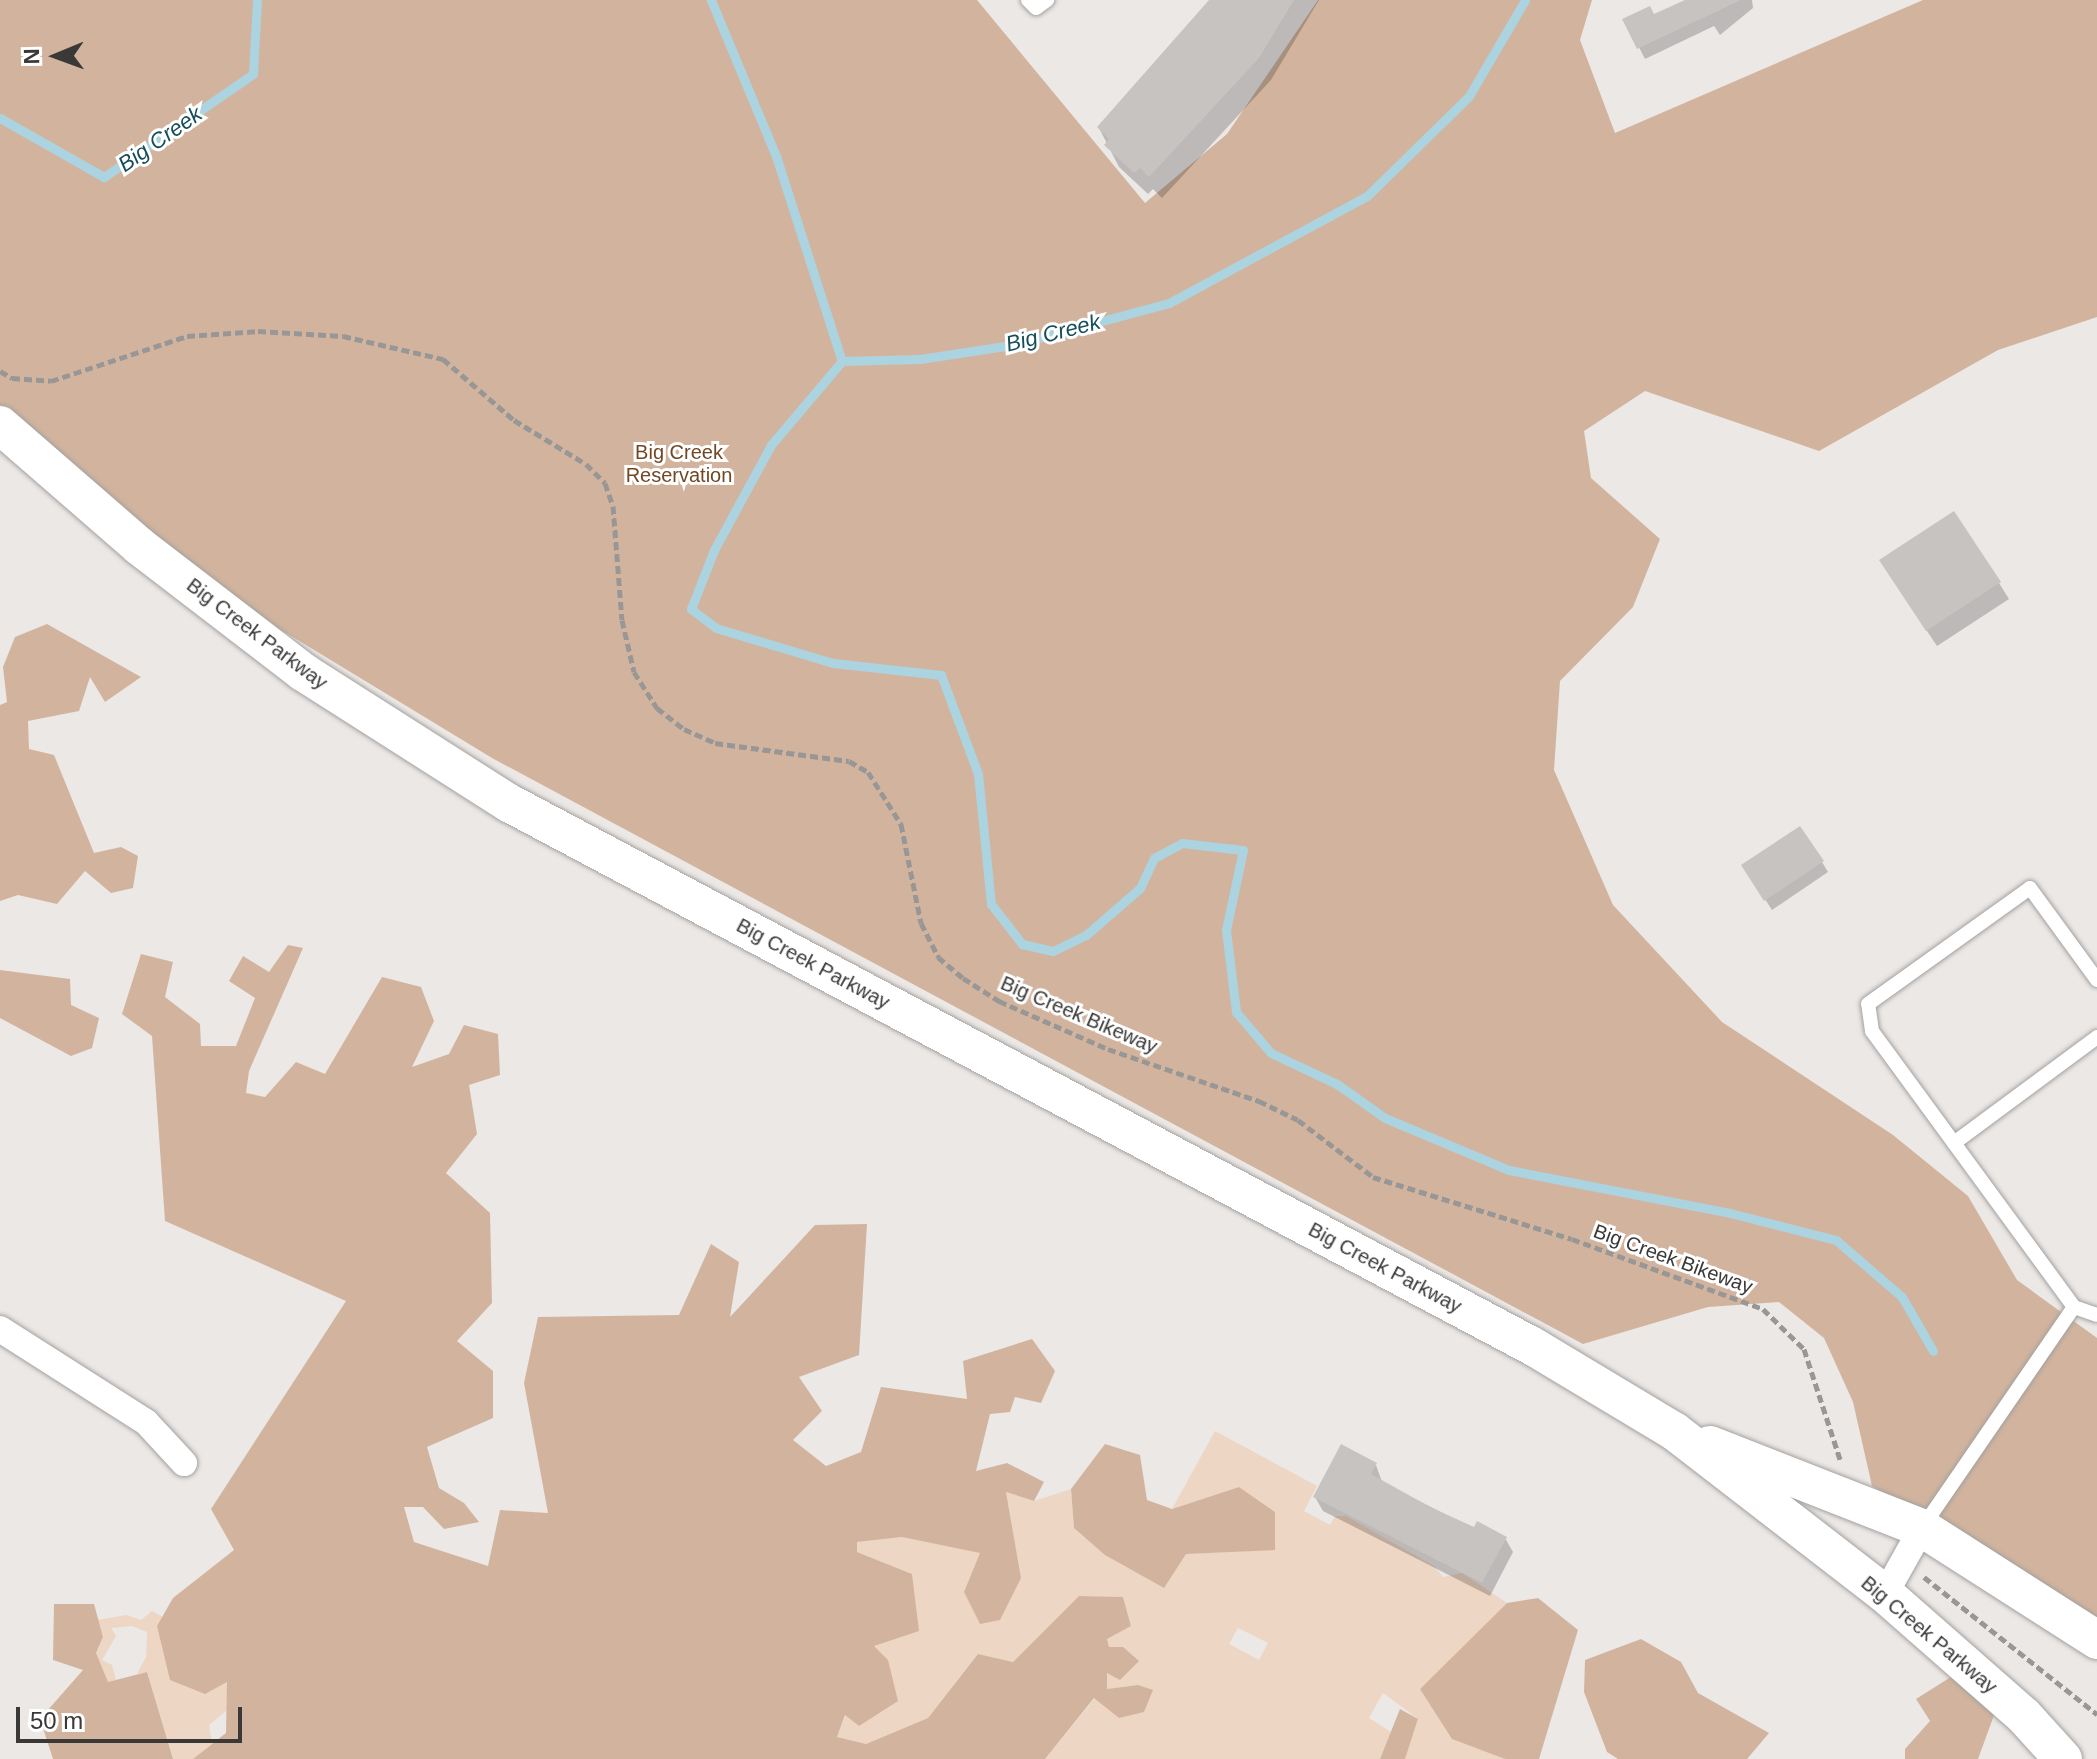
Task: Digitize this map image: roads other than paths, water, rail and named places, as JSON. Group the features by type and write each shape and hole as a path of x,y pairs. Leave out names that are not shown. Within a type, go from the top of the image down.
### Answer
{"street":[{"name":"Big Creek Parkway","path":"0,425 139,546 303,672 509,803 1534,1347 1674,1431 1885,1594 2024,1716 2063,1759"},
{"path":"0,1329 146,1422 184,1463"},
{"name":"Big Creek Parkway","path":"1674,1431 1922,1528 2097,1640"},
{"path":"1885,1594 1922,1528"}],"lane":[{"path":"1028,0 1036,8 1047,0"},
{"path":"2097,980 2030,888 1868,1004 1872,1031 2074,1307 2097,1315"},
{"path":"1954,1143 2097,1037"},
{"path":"1922,1528 2074,1307"}],"waterway":[{"name":"Big Creek","path":"0,118 104,177 253,74 257,0"},
{"name":"Big Creek","path":"711,0 776,156 842,361 920,359 1012,345 1169,303 1367,196 1469,96 1525,0"},
{"path":"842,361 771,445 714,550 691,609 716,628 833,663 941,675 978,774 991,904 1022,944 1053,951 1086,935 1140,888 1154,858 1182,843 1243,850 1226,930 1236,1012 1271,1053 1337,1084 1385,1118 1509,1170 1726,1212 1836,1240 1902,1297 1933,1351"}],"park label":[{"name":"Big Creek Reservation","path":"679,464"}]}
